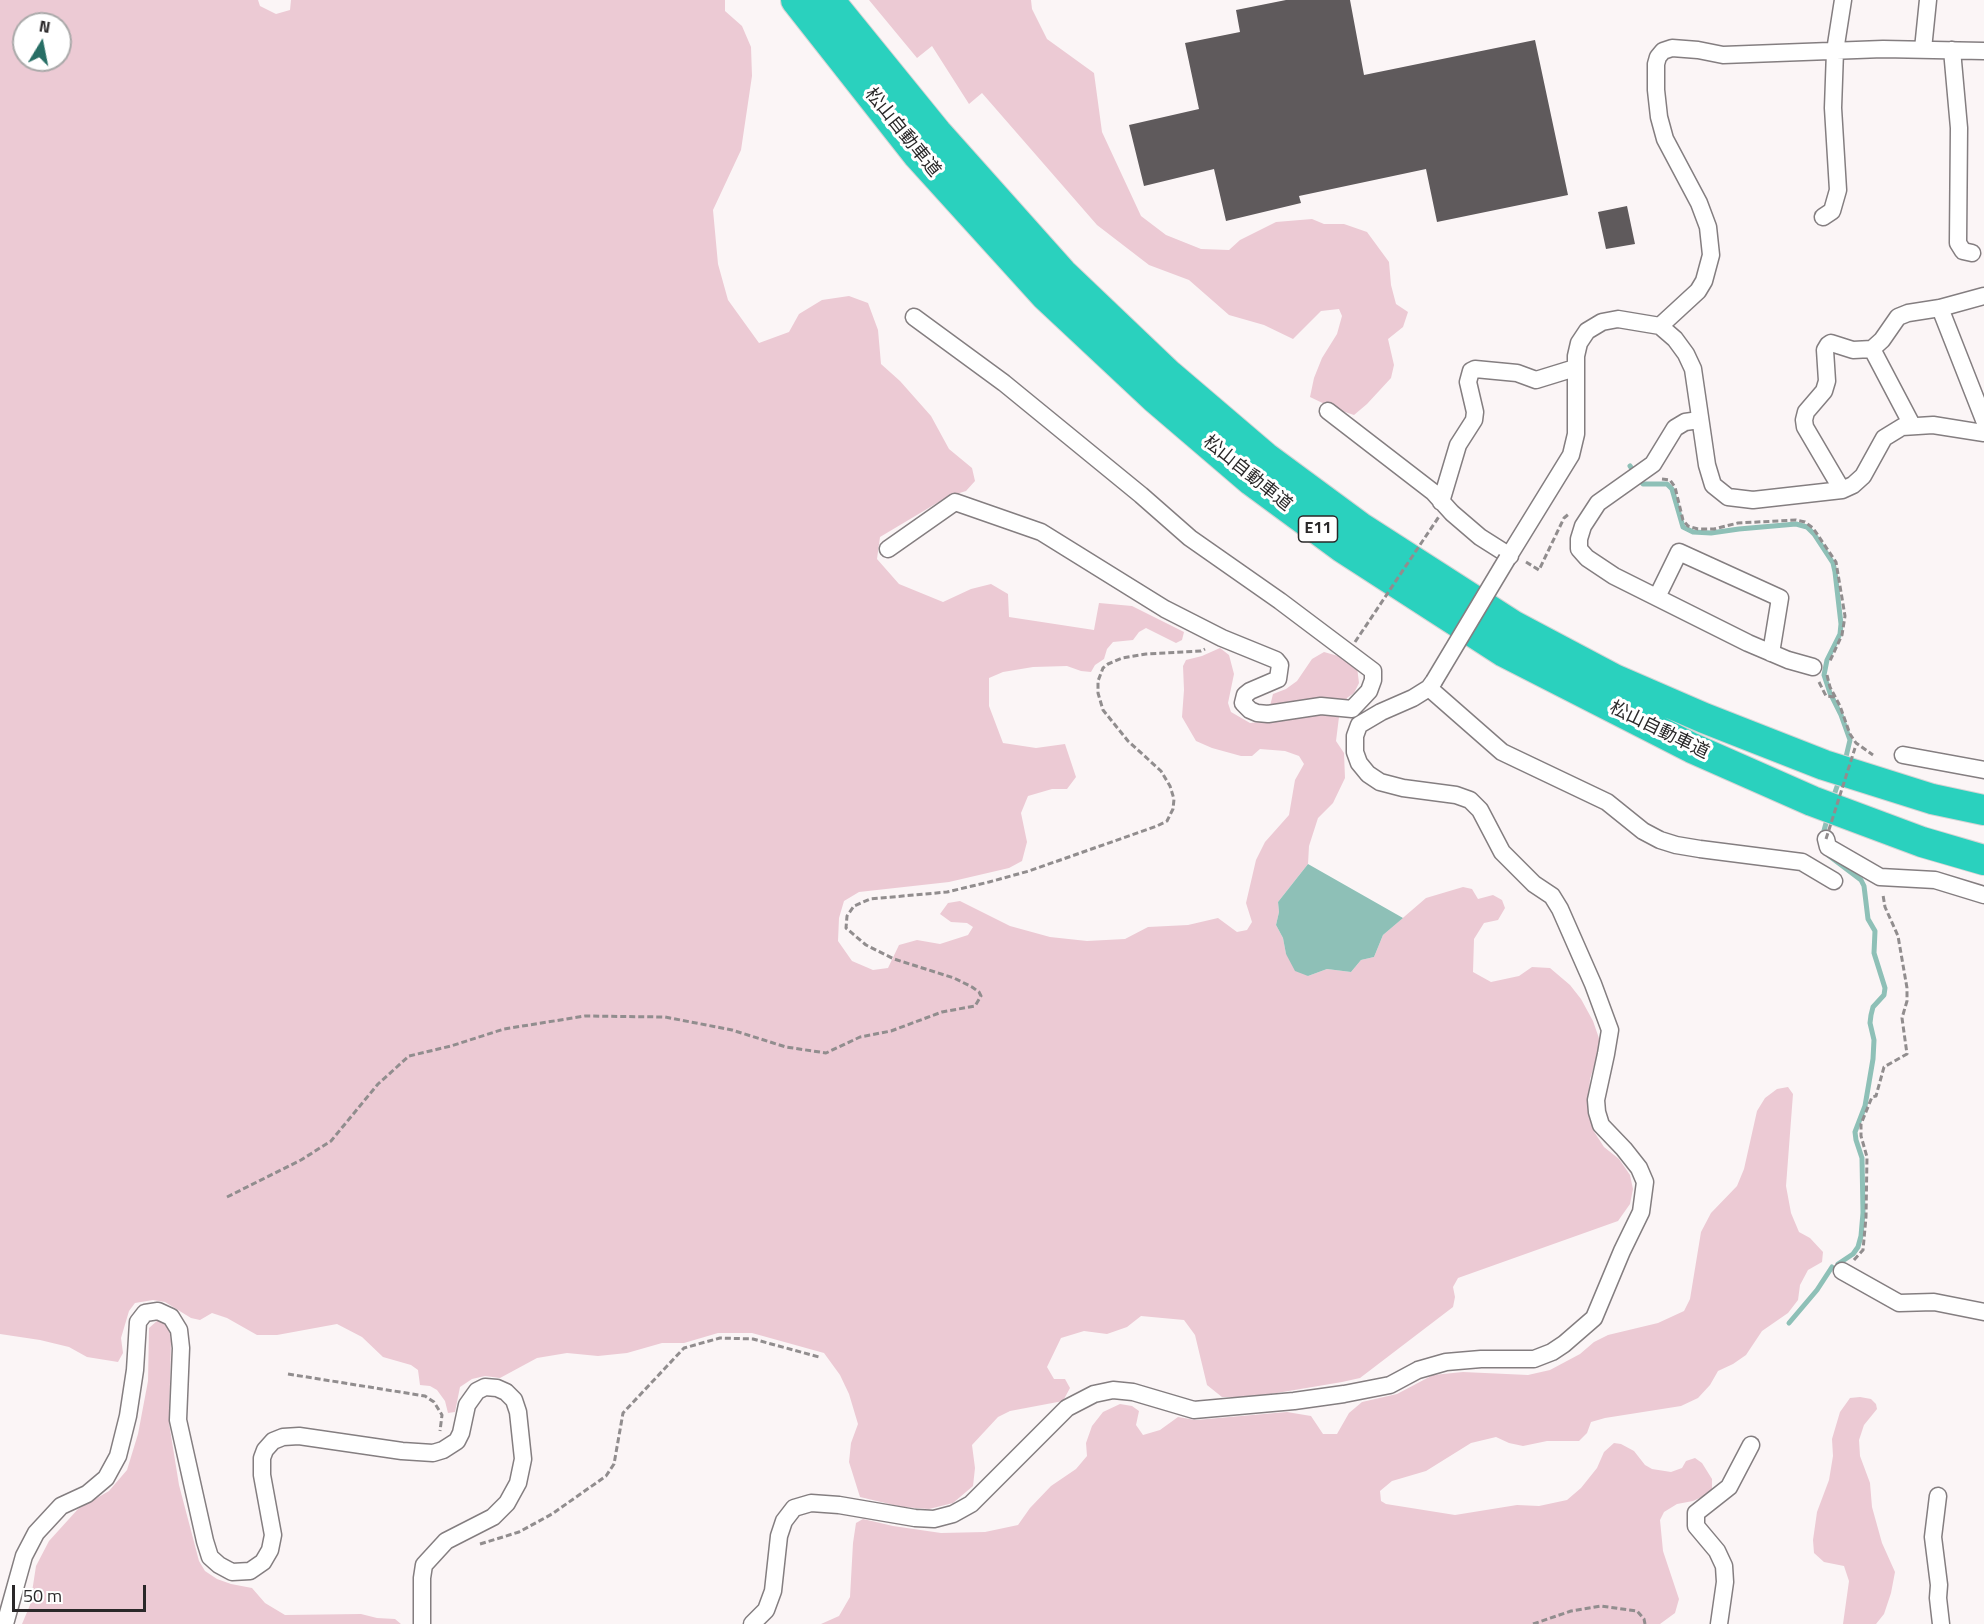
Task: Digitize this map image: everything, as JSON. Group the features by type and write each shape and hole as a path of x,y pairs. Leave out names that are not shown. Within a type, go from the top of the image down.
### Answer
{"highway":[{"name":"松山自動車道","path":"796,0 918,155 1045,295 1155,398 1252,481 1343,548 1504,652 1692,748 1823,805 1922,842 1984,860"},
{"name":"松山自動車道","path":"829,0 937,133 1062,273 1169,375 1265,457 1360,528 1514,626 1614,679 1704,718 1824,765 1932,799 1984,810"}],"street":[{"path":"1823,217 1832,211 1838,190 1833,108 1835,51 1843,0"},
{"path":"1923,49 1928,0"},
{"path":"1660,326 1698,291 1708,270 1711,243 1699,203 1665,139 1659,117 1656,90 1658,57 1664,51 1672,48 1698,50 1723,56 1923,49 1984,51"},
{"path":"1952,50 1959,128 1958,243 1963,251 1972,253"},
{"path":"1842,490 1805,427 1804,420 1806,412 1824,391 1827,381 1825,350 1828,345 1832,343 1853,350 1872,350 1898,317 1984,296"},
{"path":"1940,308 1984,420"},
{"path":"914,317 1004,383 1190,537 1373,671 1369,691 1352,709"},
{"path":"752,1624 766,1610 773,1591 779,1536 784,1521 794,1508 811,1503 839,1505 934,1519 953,1514 971,1504 1067,1408 1094,1394 1113,1390 1133,1392 1194,1410 1344,1394 1390,1385 1418,1370 1446,1362 1481,1359 1534,1359 1564,1344 1594,1318 1641,1212 1645,1182 1639,1168 1601,1125 1597,1112 1596,1100 1610,1030 1593,984 1552,896 1534,884 1502,852 1480,810 1470,800 1456,795 1403,788 1380,782 1368,774 1359,763 1355,752 1355,736 1359,725 1432,685 1564,468 1574,446 1576,434 1575,368 1579,343 1587,331 1602,322 1618,319 1660,326 1680,346 1693,369 1699,420 1713,485 1728,497 1753,500 1842,490 1853,485 1863,476 1884,438 1893,431 1912,425 1933,425 1984,433"},
{"path":"1872,350 1912,425"},
{"path":"1440,508 1458,445 1474,420 1475,412 1469,391 1471,370 1517,373 1536,380 1575,368"},
{"path":"1328,411 1433,492 1440,508 1510,556"},
{"path":"1699,420 1685,422 1675,428 1653,464 1598,503 1579,539 1579,549 1587,558 1614,576 1771,653 1813,666"},
{"path":"888,549 955,502 1041,532 1165,609 1222,638 1276,660 1280,665 1278,679 1250,691 1245,696 1243,703 1250,710 1268,714 1321,706 1352,709"},
{"path":"1657,597 1679,552 1780,598 1771,653"},
{"path":"1432,685 1502,752 1607,802 1642,831 1660,840 1700,849 1802,862 1834,881"},
{"path":"1352,709 1359,725"},
{"path":"1903,755 1984,770"},
{"path":"1826,839 1828,846 1835,851 1880,877 1935,880 1984,895"},
{"path":"1842,1271 1899,1303 1934,1302 1984,1312"},
{"path":"5,1624 24,1556 36,1533 61,1506 87,1494 106,1478 118,1456 128,1416 135,1370 138,1322 145,1313 158,1311 171,1317 179,1330 181,1348 178,1420 205,1541 210,1557 232,1572 250,1571 263,1562 270,1550 273,1535 262,1474 262,1458 265,1450 273,1441 283,1437 298,1436 433,1453 457,1441 471,1397 485,1387 497,1388 506,1392 514,1400 518,1412 523,1459 518,1483 507,1503 493,1518 446,1541 424,1565 422,1624"},
{"path":"1719,1624 1725,1582 1724,1566 1717,1551 1696,1526 1696,1513 1729,1487 1751,1445"},
{"path":"1938,1496 1933,1537 1941,1624"}],"path":[{"path":"1633,479 1670,480 1675,487 1683,520 1688,526 1698,530 1738,524 1796,520 1805,522 1813,528 1836,562 1845,616 1842,635 1828,670 1830,687 1856,743 1881,760"},
{"path":"1510,556 1539,570 1564,518 1578,506 1591,513"},
{"path":"1356,642 1440,508"},
{"path":"227,1197 302,1160 331,1141 378,1084 409,1056 475,1040 504,1029 585,1016 665,1017 732,1030 786,1047 826,1053 860,1037 891,1031 942,1012 975,1006 981,996 972,987 866,945 846,928 847,916 854,906 870,899 948,892 999,879 1099,847 1157,826 1167,820 1173,809 1174,799 1170,786 1161,771 1128,741 1103,710 1098,693 1098,681 1103,668 1122,658 1146,654 1201,651 1222,638"},
{"path":"1829,696 1835,697"},
{"path":"1826,839 1856,743"},
{"path":"1842,1271 1863,1250 1867,1157 1861,1136 1861,1124 1872,1097 1876,1096 1884,1067 1906,1054 1902,1018 1907,1001 1907,988 1898,936 1885,907 1880,877"},
{"path":"446,1541 458,1545 480,1544 519,1533 552,1514 606,1476 614,1464 623,1413 684,1348 720,1338 753,1339 819,1357"},
{"path":"288,1374 425,1396 434,1402 442,1415 442,1423 440,1431 421,1444 419,1452"},
{"path":"1533,1624 1571,1611 1601,1606 1637,1611 1645,1624"}],"shaded area":[{"path":"0,0 258,0 260,6 276,14 290,10 291,0 725,0 725,11 742,26 751,47 752,76 741,150 713,210 718,264 728,300 759,343 789,332 799,314 822,300 849,296 868,303 878,330 881,364 900,381 931,416 949,449 972,468 975,481 966,491 947,497 880,537 877,559 899,584 943,602 971,589 991,584 1008,594 1009,617 1094,630 1099,603 1132,606 1184,632 1182,640 1176,643 1146,628 1139,632 1133,640 1113,642 1107,649 1104,659 1095,665 1091,672 1067,666 1033,667 1003,672 989,678 989,706 1003,743 1036,748 1065,744 1076,777 1067,789 1052,789 1028,796 1021,813 1027,842 1022,861 1009,868 949,882 859,892 844,901 839,918 838,941 852,961 873,970 888,968 899,945 917,940 940,944 968,935 973,927 967,923 951,922 940,914 948,903 960,901 1010,926 1050,937 1087,941 1125,939 1148,927 1188,925 1218,918 1237,932 1247,930 1252,922 1246,903 1256,860 1265,842 1289,815 1295,780 1304,764 1299,756 1285,751 1260,749 1252,756 1241,756 1196,741 1182,717 1183,666 1186,660 1220,648 1229,655 1234,674 1228,703 1231,712 1250,723 1261,722 1270,706 1273,694 1297,681 1312,659 1324,652 1338,656 1357,667 1359,683 1354,693 1347,698 1339,717 1336,741 1344,753 1345,778 1333,803 1318,818 1309,846 1308,864 1278,902 1279,912 1276,925 1283,938 1286,954 1308,976 1327,969 1351,972 1361,960 1374,957 1383,935 1426,898 1463,887 1472,889 1478,899 1493,895 1502,900 1505,908 1498,920 1484,923 1474,939 1473,972 1491,982 1519,976 1532,967 1550,968 1570,985 1581,999 1593,1021 1601,1044 1590,1079 1588,1106 1593,1130 1604,1147 1619,1159 1630,1175 1633,1189 1630,1204 1618,1221 1458,1278 1453,1287 1455,1297 1453,1307 1360,1378 1253,1397 1222,1397 1207,1385 1195,1335 1184,1320 1141,1316 1127,1327 1107,1334 1084,1331 1061,1338 1047,1367 1054,1379 1065,1379 1070,1388 1063,1401 1010,1411 998,1417 972,1445 975,1468 973,1486 953,1503 929,1509 902,1507 860,1497 849,1462 851,1443 858,1424 849,1394 840,1375 824,1353 752,1333 718,1333 684,1343 662,1343 627,1353 598,1356 567,1353 537,1358 500,1378 485,1376 472,1379 460,1387 455,1412 448,1413 445,1401 437,1390 430,1386 420,1385 418,1370 411,1365 383,1357 362,1337 337,1324 277,1335 257,1335 227,1318 212,1313 200,1320 191,1318 165,1302 153,1300 135,1303 129,1311 121,1338 123,1353 118,1362 87,1357 69,1347 0,1334"},
{"path":"869,0 1031,0 1032,9 1047,39 1094,73 1102,132 1141,216 1166,235 1201,249 1229,250 1240,240 1276,222 1312,219 1324,224 1344,224 1367,232 1389,262 1391,285 1396,304 1408,312 1403,327 1388,339 1394,365 1391,378 1354,415 1310,397 1322,358 1337,334 1342,316 1339,309 1321,311 1293,339 1264,325 1229,315 1189,280 1149,265 1097,225 982,93 969,104 932,46 917,58"},
{"path":"1308,864 1403,918 1383,935 1374,957 1361,960 1351,972 1327,969 1308,976 1295,971 1286,954 1283,938 1276,925 1279,912 1278,902"},
{"path":"1788,1087 1793,1094 1786,1186 1791,1213 1799,1232 1810,1238 1823,1252 1822,1262 1808,1270 1800,1285 1798,1300 1788,1313 1762,1331 1746,1355 1718,1371 1710,1385 1698,1398 1681,1406 1591,1422 1587,1433 1579,1441 1547,1441 1523,1446 1496,1437 1471,1443 1426,1471 1392,1481 1380,1491 1381,1501 1386,1504 1455,1515 1517,1505 1539,1506 1567,1500 1581,1488 1597,1468 1604,1452 1614,1443 1634,1451 1645,1465 1652,1469 1671,1472 1682,1468 1686,1461 1695,1458 1702,1463 1712,1479 1712,1489 1693,1501 1677,1504 1664,1512 1660,1520 1663,1551 1679,1599 1675,1613 1660,1624 821,1624 839,1616 850,1597 856,1523 863,1519 941,1533 985,1532 1018,1525 1030,1508 1051,1486 1076,1469 1087,1456 1086,1443 1092,1426 1103,1412 1120,1404 1132,1406 1139,1411 1136,1425 1143,1435 1160,1430 1178,1417 1196,1420 1287,1412 1311,1416 1323,1434 1337,1434 1349,1413 1362,1402 1397,1394 1433,1375 1463,1372 1528,1375 1550,1370 1580,1354 1594,1342 1608,1335 1658,1323 1684,1311 1690,1299 1701,1232 1711,1213 1737,1186 1744,1169 1757,1111 1765,1098 1777,1089"},
{"path":"158,1320 169,1329 171,1341 169,1423 179,1485 199,1561 205,1571 217,1579 252,1588 265,1603 285,1615 361,1614 395,1619 401,1624 22,1624 30,1605 36,1566 49,1541 78,1509 109,1491 127,1470 138,1434 148,1381 149,1328"},
{"path":"1850,1398 1871,1399 1877,1409 1864,1425 1859,1440 1860,1456 1870,1483 1872,1507 1882,1543 1895,1572 1884,1614 1876,1624 1843,1624 1849,1581 1844,1566 1824,1562 1814,1553 1813,1540 1817,1512 1829,1480 1833,1456 1832,1439 1840,1412"}],"building":[{"path":"1286,0 1350,0 1364,75 1535,40 1568,195 1437,222 1426,169 1299,196 1301,203 1226,221 1214,169 1144,186 1129,125 1199,109 1185,43 1240,32 1236,10"},
{"path":"1627,206 1635,244 1606,249 1598,212"}],"waterway":[{"path":"1630,466 1643,484 1667,484 1672,489 1683,527 1693,532 1711,533 1796,524 1807,527 1814,534 1833,563 1835,572 1841,624 1840,634 1827,660 1824,675 1850,740 1845,761"},
{"path":"1833,798 1840,778"},
{"path":"1822,838 1828,816"},
{"path":"1828,855 1861,880 1864,886 1868,919 1875,931 1874,953 1885,988 1884,995 1873,1007 1871,1015 1870,1023 1874,1040 1873,1059 1865,1106 1855,1132 1862,1158 1861,1236 1853,1254 1838,1264"},
{"path":"1789,1323 1817,1290 1832,1267"}]}
